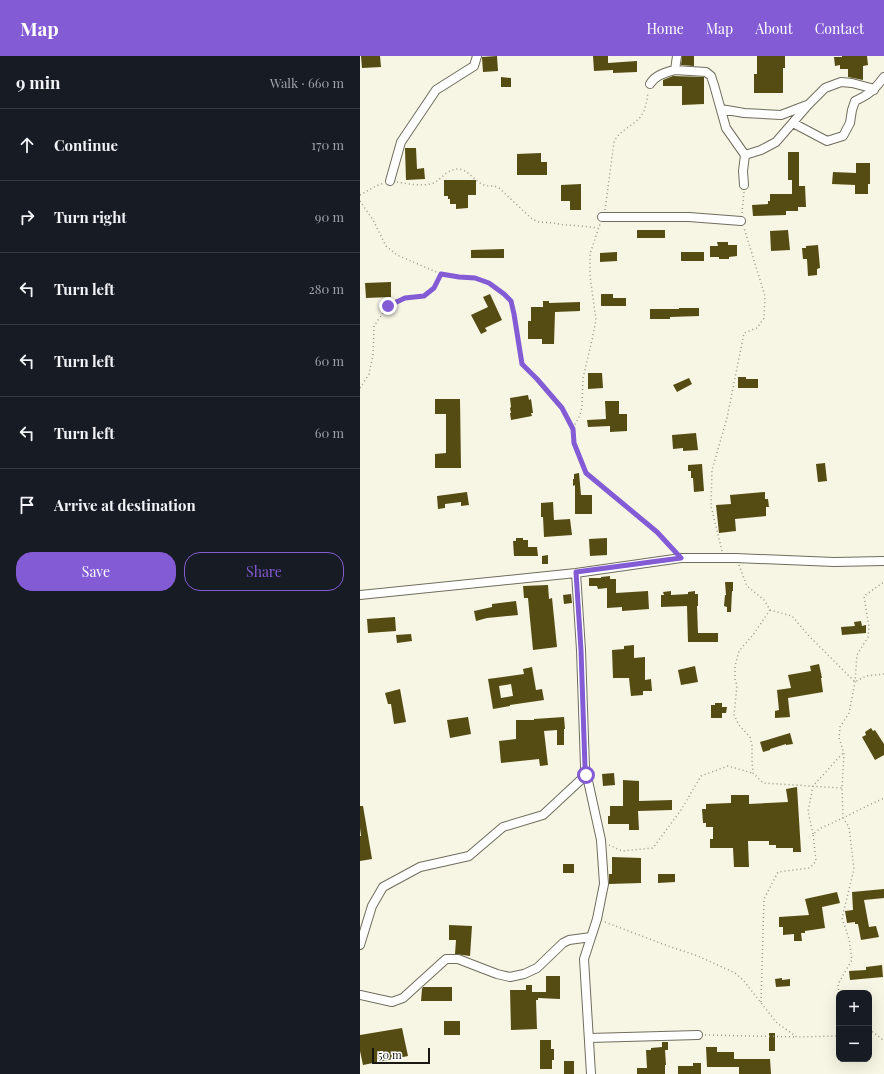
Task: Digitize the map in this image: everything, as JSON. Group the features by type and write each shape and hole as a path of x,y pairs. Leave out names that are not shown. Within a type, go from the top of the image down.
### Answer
{"street":[{"path":"390,181 401,142 436,90 474,66 477,56"},
{"path":"675,70 677,56"},
{"path":"650,84 654,78 675,70 706,72 711,76 726,128 745,155 743,171 744,185"},
{"path":"793,123 827,141 842,136 850,123 855,102 874,90 884,77"},
{"path":"745,155 761,150 776,142 825,88 841,82 852,83 874,90"},
{"path":"721,109 744,113 781,115 808,105"},
{"path":"602,217 689,217 742,221"},
{"path":"360,595 576,572 681,558 736,558 834,562 884,561"},
{"path":"576,572 581,650 585,767 601,840 604,884 597,919 584,958 591,1074"},
{"path":"360,945 372,906 383,887 420,867 468,856 503,827 544,815 586,775"},
{"path":"360,996 392,1002 403,998 446,959 458,959 497,974 510,977 524,974 537,968 563,943 569,940 591,937"},
{"path":"589,1038 698,1035"}],"path":[{"path":"573,429 580,415 582,406 583,378 596,320 590,276 590,254 605,209 614,142 618,134 638,120 642,115 645,109 650,84"},
{"path":"360,195 376,186 390,181 414,185 432,184 448,172 456,169 463,170 472,178 484,185 499,188 532,220 598,228"},
{"path":"724,558 711,506 712,470 727,418 744,333 757,328 764,318 764,296 742,221 744,185"},
{"path":"360,201 373,220 386,246 397,255 441,274 475,278 489,283 511,301 522,364 562,408 573,429 574,443 586,473 657,532 681,558"},
{"path":"360,388 369,374 373,355 374,326 388,306 405,298 424,296 434,288 441,274"},
{"path":"736,558 748,586 764,600 770,610 792,616 809,636 856,682"},
{"path":"839,990 838,984 852,960 849,939 842,918 854,870 849,827 843,818 842,788 844,753 839,738 840,727 849,713 856,682 857,655 868,637 869,627 864,596 884,582"},
{"path":"753,774 752,745 750,737 739,725 734,715 737,685 735,666 739,652 770,610"},
{"path":"856,682 866,676 884,674"},
{"path":"761,1002 764,899 778,872 810,868 816,861 813,834 808,812 813,786 844,753"},
{"path":"601,840 622,851 653,848 681,810 701,776 728,766 753,774 763,783 842,788"},
{"path":"813,834 820,828 884,798"},
{"path":"597,919 698,956 735,973 761,1002 777,1023 797,1037"},
{"path":"872,1032 884,1042"},
{"path":"698,1035 797,1037 836,1036"}],"building":[{"path":"361,56 380,56 381,67 362,68"},
{"path":"497,56 498,71 483,72 482,57"},
{"path":"593,56 608,56 608,63 637,61 637,72 613,73 613,70 594,71"},
{"path":"682,56 694,56 694,66 681,65"},
{"path":"757,56 785,56 785,68 783,68 783,93 754,93 754,74 757,74"},
{"path":"867,56 868,65 863,66 863,80 848,77 848,69 840,69 840,65 835,66 834,57"},
{"path":"673,76 704,77 704,104 682,105 682,86 663,86 663,80"},
{"path":"501,77 511,78 511,87 501,87"},
{"path":"405,148 416,148 417,169 424,168 425,179 406,180"},
{"path":"788,152 799,152 799,186 805,186 806,207 798,207 798,211 786,211 786,215 753,216 752,205 768,204 768,201 770,201 770,194 792,194 792,180 788,180"},
{"path":"541,153 541,162 547,162 547,175 517,175 517,154"},
{"path":"856,163 870,163 870,184 868,184 868,194 855,194 855,185 832,184 833,172 856,173"},
{"path":"444,180 476,180 476,195 468,195 468,208 456,209 456,204 450,204 450,199 448,199 448,196 444,196"},
{"path":"581,184 581,210 570,210 570,201 561,201 561,185"},
{"path":"637,230 665,230 665,238 637,238"},
{"path":"788,230 790,250 771,251 770,231"},
{"path":"717,242 728,242 728,245 737,245 737,256 729,257 729,259 710,257 710,246 718,246"},
{"path":"818,245 820,268 817,269 817,275 808,276 807,259 803,259 802,248 806,248 806,246"},
{"path":"504,249 504,258 471,258 471,250"},
{"path":"617,252 617,261 600,262 600,253"},
{"path":"681,252 704,252 704,261 681,261"},
{"path":"391,282 391,297 366,298 365,283"},
{"path":"490,294 502,320 485,328 487,331 481,334 471,315 488,307 483,297"},
{"path":"601,294 613,294 613,298 626,298 626,306 601,306"},
{"path":"543,301 549,301 549,303 580,302 580,311 555,312 554,344 542,344 542,339 528,339 528,321 531,321 531,307 543,307"},
{"path":"699,308 699,316 670,317 670,319 650,319 650,309"},
{"path":"588,373 602,373 603,388 588,389"},
{"path":"738,377 758,379 758,388 738,388"},
{"path":"689,378 692,384 677,392 673,385"},
{"path":"528,395 529,400 531,399 532,416 511,420 510,398"},
{"path":"435,399 460,399 461,468 435,468 435,454 446,453 446,414 435,414"},
{"path":"605,401 619,401 619,414 627,414 627,431 610,432 610,426 588,427 587,420 606,419"},
{"path":"696,433 698,450 683,451 683,448 673,449 672,435"},
{"path":"825,463 827,481 818,482 816,464"},
{"path":"702,464 704,491 694,492 693,478 691,478 691,471 688,471 688,465"},
{"path":"579,473 581,495 592,495 592,514 575,514 575,485 573,486 573,479 574,474"},
{"path":"467,492 469,505 461,506 461,502 445,504 445,508 438,509 437,496"},
{"path":"765,492 765,499 768,499 769,507 766,507 766,516 735,519 736,531 719,533 716,505 731,504 730,495"},
{"path":"553,502 554,520 570,519 572,535 544,537 543,517 541,517 541,503"},
{"path":"516,538 528,540 528,547 537,547 538,556 514,556 513,541 516,541"},
{"path":"607,538 607,555 590,556 589,539"},
{"path":"548,555 548,564 542,564 542,556"},
{"path":"610,576 610,579 616,579 616,593 648,591 649,609 622,611 622,607 607,608 607,588 598,589 597,586 589,586 589,578"},
{"path":"725,582 733,582 731,612 727,612 727,607 724,606 726,595"},
{"path":"548,585 549,599 552,598 557,647 533,650 528,598 524,598 523,586"},
{"path":"671,591 671,595 688,594 688,592 695,591 695,594 698,594 698,633 718,633 718,642 688,642 687,606 661,607 661,595 664,595 663,592"},
{"path":"571,594 572,603 564,604 563,595"},
{"path":"516,601 518,615 487,618 476,621 474,611 492,607 492,604"},
{"path":"395,617 396,631 368,633 367,619"},
{"path":"861,621 862,626 866,625 866,633 842,635 841,627 855,626 854,622"},
{"path":"411,634 412,641 397,643 396,635"},
{"path":"634,645 634,658 645,657 645,680 651,679 652,691 643,691 643,695 631,696 629,678 613,678 612,650 624,649 624,646"},
{"path":"819,664 823,692 788,698 790,717 775,718 775,711 779,710 777,690 791,688 788,675 811,671 810,666"},
{"path":"695,666 698,682 681,685 678,670"},
{"path":"532,667 536,690 542,689 544,700 493,709 488,679 524,674 523,669","holes":["511,684 513,696 501,698 499,686"]},
{"path":"400,689 406,722 394,724 391,704 388,704 385,693"},
{"path":"715,703 722,703 722,707 727,707 726,713 722,713 722,718 711,718 711,705 715,705"},
{"path":"468,717 471,734 450,738 447,720"},
{"path":"564,717 564,745 557,745 557,730 544,731 548,765 540,766 539,759 501,763 499,741 516,739 516,720"},
{"path":"871,728 873,731 875,730 884,744 884,755 875,760 862,737 866,735 865,732"},
{"path":"790,733 793,744 786,744 763,752 760,742"},
{"path":"614,773 615,785 603,786 602,774"},
{"path":"623,780 639,781 639,801 672,800 672,810 638,811 639,830 629,830 629,824 608,824 610,806 623,806"},
{"path":"797,787 801,852 793,852 793,848 776,848 776,845 769,845 769,841 748,841 749,867 734,867 733,848 710,848 710,839 713,839 713,827 706,827 706,823 703,823 702,809 706,809 706,804 731,803 731,795 749,795 749,804 788,802 786,789"},
{"path":"360,806 363,806 372,859 360,861 361,836"},
{"path":"612,857 641,858 641,883 609,884 609,874 612,874"},
{"path":"563,864 574,864 574,873 563,873"},
{"path":"658,874 675,874 675,882 658,883"},
{"path":"884,889 884,898 864,900 869,927 876,926 879,937 861,940 858,924 855,924 855,922 847,923 845,911 853,910 852,892"},
{"path":"837,892 840,903 822,907 825,928 801,933 802,941 794,941 794,934 783,935 783,927 779,927 779,917 809,915 805,899"},
{"path":"449,925 472,926 470,956 455,954 456,940 449,940"},
{"path":"882,965 883,977 850,980 849,971 866,970 866,967"},
{"path":"546,976 560,976 560,999 538,998 538,1000 536,1000 537,1029 511,1030 510,990 526,990 526,985 532,985 532,992 546,992"},
{"path":"782,978 782,980 790,979 790,986 776,987 775,979"},
{"path":"423,987 452,987 452,1001 421,1001"},
{"path":"444,1021 460,1021 460,1035 444,1035"},
{"path":"402,1028 408,1056 363,1065 360,1051 360,1035"},
{"path":"769,1033 775,1033 775,1051 769,1051"},
{"path":"540,1040 551,1040 551,1049 554,1049 552,1069 540,1069"},
{"path":"662,1042 668,1042 668,1050 665,1050 665,1074 637,1074 637,1068 647,1068 646,1050 662,1047"},
{"path":"706,1047 717,1047 717,1052 734,1052 734,1059 770,1059 771,1074 739,1074 739,1067 707,1067"},
{"path":"564,1061 574,1061 574,1074 564,1074"},
{"path":"693,1063 701,1063 701,1074 678,1074 678,1066 693,1066"}],"route":[{"path":"388,306 405,298 424,296 434,288 441,274 475,278 489,283 504,294 511,301 522,364 562,408 573,429 574,443 586,473 657,532 681,558 576,572 586,775"}]}
